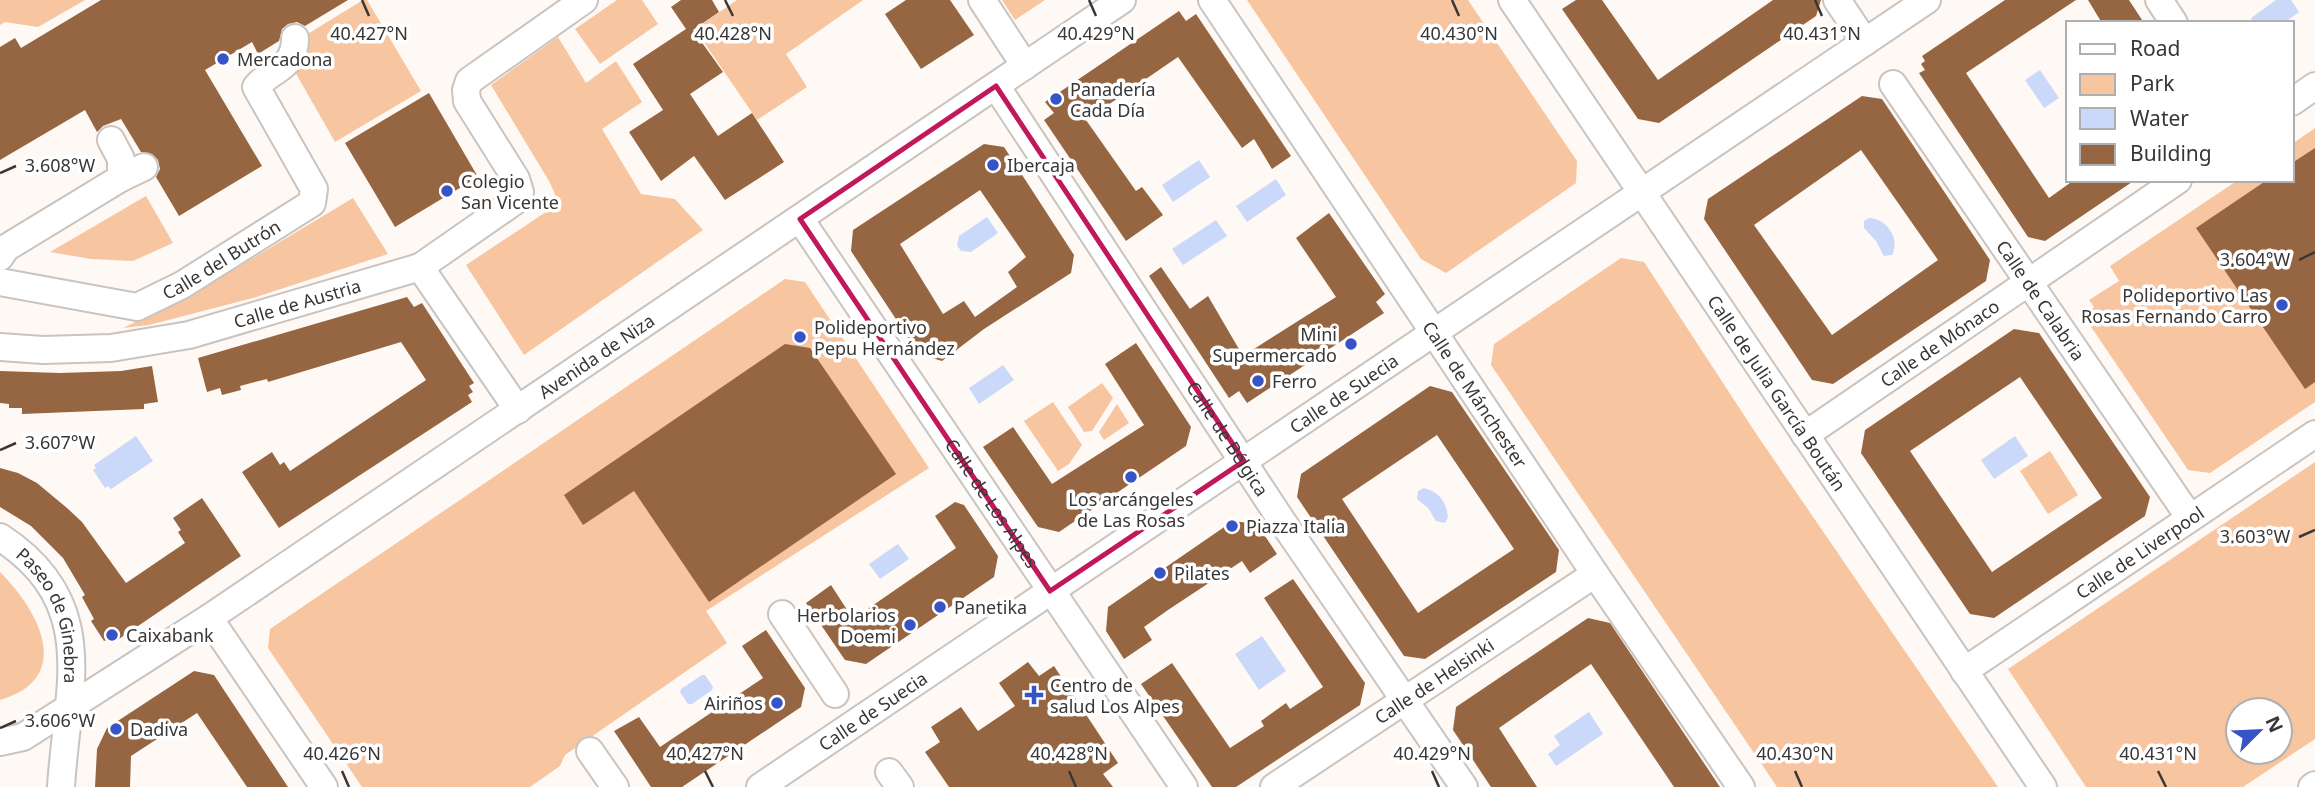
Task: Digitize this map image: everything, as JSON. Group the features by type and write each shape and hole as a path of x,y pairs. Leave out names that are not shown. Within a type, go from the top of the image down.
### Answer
{"street":[{"name":"Calle de Austria","path":"0,347 43,350 111,348 190,335 420,267 515,201 520,192 516,179 467,101 469,81 584,0"},
{"path":"982,0 1025,66"},
{"name":"Avenida de Niza","path":"69,707 209,618 1122,0"},
{"name":"Calle de Mánchester","path":"1212,0 1595,574 1741,787"},
{"name":"Calle de Julia García Boután","path":"1512,0 2043,787"},
{"path":"1837,0 1865,42"},
{"name":"Calle de Suecia","path":"760,787 1927,0"},
{"path":"2159,0 2173,21"},
{"name":"Calle del Butrón","path":"0,282 137,307 182,285 312,202 314,189 251,79 265,77 285,65 295,53 295,38"},
{"name":"Calle de Calabria","path":"1894,84 2190,518"},
{"name":"Calle de Bélgica","path":"996,86 1282,521 1464,787"},
{"path":"2294,101 2315,86"},
{"path":"0,257 6,248 133,173 121,159 111,140"},
{"name":"Calle de Mónaco","path":"1805,435 2175,182"},
{"name":"Calle de Los Alpes","path":"800,219 1184,787"},
{"path":"420,267 518,410"},
{"name":"Calle de Liverpool","path":"1964,671 2315,434"},
{"name":"Paseo de Ginebra","path":"0,537 19,549 48,581 68,624 73,662 61,787"},
{"name":"Calle de Helsinki","path":"1274,787 1595,574"},
{"path":"782,614 835,694"},
{"path":"209,618 324,787"},
{"name":"Paseo de Ginebra","path":"0,742 23,737 69,707"},
{"path":"590,751 615,787"}],"highlighted area":[{"path":"996,86 1244,461 1050,591 800,219"}],"green space":[{"path":"0,0 85,0 38,27 5,22 0,25"},
{"path":"367,0 421,91 335,142 294,70 304,63 308,51 306,35"},
{"path":"617,0 642,0 658,24 600,64 575,29"},
{"path":"737,0 863,0 786,54 807,87 757,120 695,29"},
{"path":"1002,0 1045,0 1015,20"},
{"path":"1247,0 1468,0 1577,161 1576,183 1446,273 1421,259"},
{"path":"558,37 586,83 616,61 642,102 602,129 641,194 675,199 703,230 524,355 466,265 552,208 555,194 549,181 491,85"},
{"path":"2315,128 2315,402 2210,473 2188,470 2083,315 2094,307 2089,300 2119,281 2110,266 2235,182 2294,182 2294,143"},
{"path":"146,196 173,243 133,261 91,259 50,252"},
{"path":"353,198 388,254 253,298 149,325 123,328 190,296"},
{"path":"1621,258 1644,262 1757,435 1998,787 1777,787 1491,365 1494,344"},
{"path":"785,279 805,282 929,468 706,611 727,643 565,755 560,766 530,787 362,787 268,648 270,629"},
{"path":"1102,383 1113,398 1092,431 1084,432 1068,407"},
{"path":"1053,402 1082,445 1069,464 1058,471 1024,421"},
{"path":"1117,404 1129,423 1104,440 1099,432"},
{"path":"2050,451 2078,495 2048,514 2020,471"},
{"path":"2315,462 2315,739 2294,753 2294,696 2224,696 2224,766 2274,766 2243,787 2086,787 2008,669"},
{"path":"0,572 27,605 37,624 43,642 43,660 37,676 23,690 0,700"}],"water":[{"path":"2276,0 2291,0 2299,12 2287,21 2253,21 2251,18"},
{"path":"2040,70 2059,98 2044,108 2025,80"},
{"path":"1199,160 1210,177 1173,202 1162,185"},
{"path":"1276,179 1286,195 1247,222 1236,206"},
{"path":"987,217 998,233 971,252 961,251 957,245 959,236"},
{"path":"1869,218 1881,222 1890,230 1895,242 1892,255 1884,256 1876,241 1864,228 1864,221"},
{"path":"1216,220 1227,236 1183,265 1172,249"},
{"path":"1003,365 1014,380 979,404 969,388"},
{"path":"136,436 153,461 111,489 108,486 105,488 93,470 96,468 94,465"},
{"path":"2015,436 2028,456 1994,479 1981,460"},
{"path":"1424,488 1438,495 1446,506 1448,517 1445,523 1436,521 1428,508 1417,499 1418,491"},
{"path":"898,544 909,559 880,579 869,564"},
{"path":"1262,636 1286,671 1259,690 1235,654"},
{"path":"705,675 713,687 712,690 688,704 680,692 681,689"},
{"path":"1589,712 1603,734 1556,766 1548,754 1560,745 1554,736"}],"building":[{"path":"101,0 348,0 305,26 297,22 288,24 282,29 279,41 258,54 252,42 205,70 262,166 179,216 156,177 160,169 158,160 152,154 141,152 121,119 103,126 97,132 85,110 0,160 0,47 15,38 21,48"},
{"path":"681,0 712,0 719,12 693,30 723,72 690,94 718,136 752,113 784,162 725,200 694,156 661,181 629,132 663,110 633,64 686,29 671,7"},
{"path":"906,0 950,0 974,35 921,69 885,14"},
{"path":"1576,0 1602,0 1658,80 1773,0 1821,0 1816,16 1659,123 1638,119 1562,9"},
{"path":"2005,0 2076,0 1966,73 2049,198 2071,182 2132,182 2045,241 2028,237 1919,73 1925,70 1921,64 1925,61 1922,56"},
{"path":"2088,0 2129,0 2143,21 2101,21"},
{"path":"1179,11 1186,21 1196,14 1291,156 1272,169 1254,139 1242,148 1178,57 1086,120 1136,191 1142,187 1163,215 1126,241 1044,120 1054,113 1045,102"},
{"path":"429,93 478,177 395,227 345,143"},
{"path":"1862,96 1882,99 1990,260 1986,281 1833,384 1812,380 1704,219 1708,199","holes":["1861,150 1938,260 1832,335 1754,225"]},
{"path":"984,144 1004,147 1074,255 1071,273 984,329 942,361 919,354 851,251 853,230","holes":["980,190 1026,257 1008,272 1017,287 975,317 964,301 943,314 900,244"]},
{"name":"Polideportivo Las Rosas Fernando Carro","path":"2315,148 2315,382 2305,389 2196,228 2264,182 2294,182 2294,162"},
{"path":"1329,213 1385,294 1376,302 1384,313 1247,403 1239,391 1229,398 1149,276 1161,267 1190,309 1208,296 1243,356 1336,297 1296,238"},
{"path":"407,297 414,307 422,303 474,383 469,386 473,392 468,395 472,402 279,528 242,472 272,452 280,465 284,462 290,471 426,380 401,342 268,382 267,379 240,386 241,390 222,395 220,388 207,392 198,358"},
{"path":"2014,329 2039,333 2150,497 2145,516 1994,618 1970,614 1861,453 1865,430","holes":["2020,377 2102,498 1992,572 1910,451"]},
{"path":"1136,343 1191,427 1186,446 1059,532 1038,527 983,447 1013,427 1052,484 1144,425 1105,364"},
{"path":"785,344 810,348 896,474 709,602 634,491 583,525 564,495"},
{"path":"152,366 158,402 144,404 144,409 22,414 22,408 9,408 9,404 0,403 0,371 121,371"},
{"path":"1430,386 1452,392 1559,550 1556,572 1425,659 1404,656 1297,497 1301,474","holes":["1437,435 1514,549 1418,613 1342,499"]},
{"path":"0,468 18,473 37,483 67,508 82,522 126,583 185,543 173,518 202,498 241,556 113,643 111,638 104,641 91,621 94,619 82,597 85,595 63,558 31,526 0,507"},
{"path":"955,502 964,505 998,556 994,577 866,664 845,660 806,603 831,585 853,619 956,548 935,516"},
{"path":"1233,521 1257,524 1277,554 1250,573 1242,561 1168,610 1144,627 1152,640 1124,659 1106,631 1108,607"},
{"path":"1293,579 1365,683 1360,705 1236,787 1212,787 1141,684 1172,663 1230,748 1264,726 1261,721 1286,703 1290,709 1323,687 1264,598"},
{"path":"1588,618 1610,623 1720,787 1674,787 1591,664 1499,728 1537,787 1491,787 1453,730 1456,707"},
{"path":"766,630 805,688 801,707 682,787 651,787 614,731 639,717 660,747 763,678 742,646"},
{"name":"Centro de salud Los Alpes","path":"1028,662 1039,676 1054,666 1118,763 1103,774 1113,787 949,787 925,752 940,742 931,727 961,707 978,731 1015,706 999,683"},
{"path":"194,671 214,675 288,787 247,787 197,713 131,756 130,787 95,787 97,749 107,728"}],"place":[{"name":"Mercadona","path":"223,59"},
{"name":"Panadería Cada Día","path":"1056,99"},
{"name":"Ibercaja","path":"993,165"},
{"name":"Colegio San Vicente","path":"447,191"},
{"name":"Polideportivo Las Rosas Fernando Carro","path":"2282,305"},
{"name":"Polideportivo Pepu Hernández","path":"800,337"},
{"name":"Mini Supermercado","path":"1351,344"},
{"name":"Ferro","path":"1258,381"},
{"name":"Los arcángeles de Las Rosas","path":"1131,477"},
{"name":"Piazza Italia","path":"1232,526"},
{"name":"Pilates","path":"1160,573"},
{"name":"Panetika","path":"940,607"},
{"name":"Herbolarios Doemi","path":"910,625"},
{"name":"Caixabank","path":"112,635"},
{"name":"Centro de salud Los Alpes","path":"1034,695"},
{"name":"Airiños","path":"777,703"},
{"name":"Dadiva","path":"116,729"}]}
